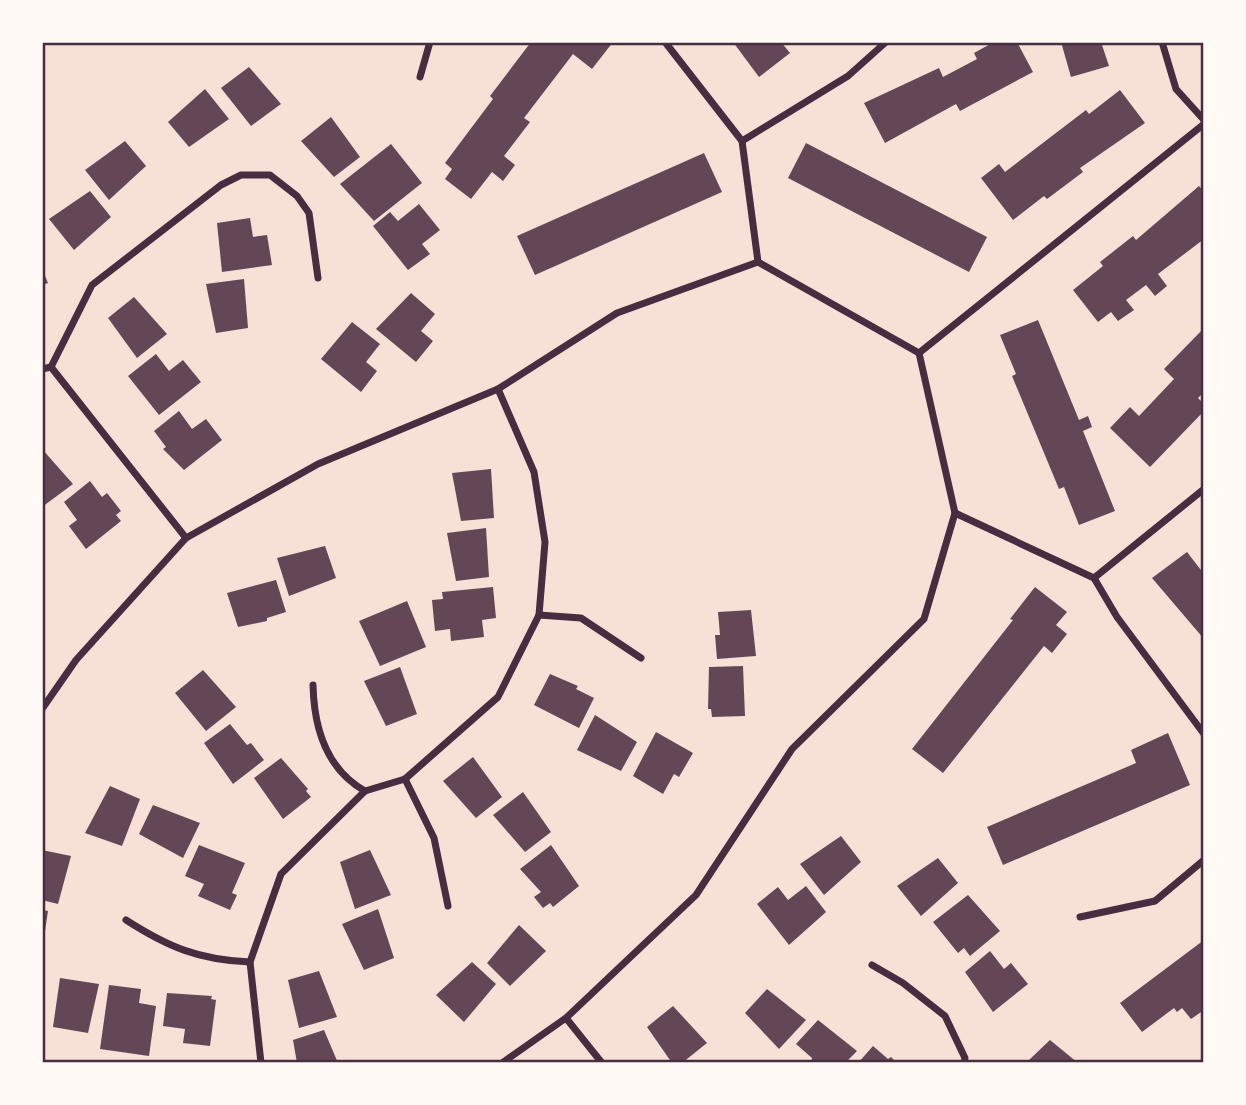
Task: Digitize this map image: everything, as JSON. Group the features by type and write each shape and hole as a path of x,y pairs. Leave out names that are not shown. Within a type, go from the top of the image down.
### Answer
{"street":[{"path":"420,77 430,42"},
{"path":"665,42 742,141 758,262"},
{"path":"742,141 848,76 886,42"},
{"path":"919,353 1204,122 1176,89 1162,42"},
{"path":"51,367 92,285 221,185 241,175 270,175 297,196 309,214 318,278"},
{"path":"42,709 76,660 186,538 318,464 498,389 617,313 758,262 919,353 955,513 924,619 792,749 696,895 566,1018 502,1063"},
{"path":"42,369 51,367"},
{"path":"51,367 186,538"},
{"path":"261,1063 250,962 281,874 365,791 404,779 498,698 539,615 545,542 534,472 498,389"},
{"path":"1094,578 1204,489"},
{"path":"955,513 1094,578 1117,617 1204,734"},
{"path":"539,615 582,618 641,658"},
{"path":"313,685 313,715 324,748 349,782 365,791"},
{"path":"404,779 435,838 448,906"},
{"path":"1080,917 1155,901 1204,860"},
{"path":"126,920 163,944 219,961 250,962"},
{"path":"872,965 903,983 945,1016 965,1058 964,1063"},
{"path":"566,1018 602,1063"}],"building":[{"path":"531,42 613,42 592,69 573,54 524,118 530,122 504,156 515,165 503,181 492,172 471,199 445,179 452,169 445,163 493,99 490,96"},
{"path":"733,42 781,42 790,53 759,77"},
{"path":"994,42 1017,42 1033,72 960,111 956,104 885,143 864,103 939,68 943,77 977,59 974,53"},
{"path":"1061,42 1101,42 1109,66 1071,77"},
{"path":"249,67 281,104 251,126 221,88"},
{"path":"205,89 229,119 189,147 168,122"},
{"path":"1120,90 1145,123 1080,168 1083,172 1047,199 1044,196 1013,220 981,178 999,164 1005,172 1086,110 1089,114"},
{"path":"331,117 360,157 334,177 301,141"},
{"path":"125,141 146,166 109,200 85,170"},
{"path":"806,143 987,237 969,272 788,178"},
{"path":"391,144 422,183 374,221 340,184"},
{"path":"704,153 722,192 535,275 517,236"},
{"path":"1199,186 1204,192 1204,239 1158,274 1167,286 1155,296 1146,285 1126,300 1134,310 1118,321 1111,312 1098,322 1073,290 1103,266 1100,262 1133,236 1136,240"},
{"path":"90,191 111,217 74,250 49,219"},
{"path":"419,204 440,230 422,244 430,254 408,270 373,226 390,212 398,221"},
{"path":"250,218 253,237 267,235 272,265 222,272 217,223"},
{"path":"42,269 48,283 42,285"},
{"path":"244,279 248,328 216,333 206,284"},
{"path":"411,293 435,314 421,331 433,341 416,362 376,329"},
{"path":"134,297 167,334 137,358 108,318"},
{"path":"1038,320 1079,420 1088,416 1092,427 1083,431 1115,511 1079,525 1064,487 1059,489 1012,376 1016,374 1000,335"},
{"path":"352,322 380,344 366,362 377,371 361,392 321,359"},
{"path":"1204,328 1204,392 1198,398 1204,404 1204,411 1150,467 1110,428 1130,407 1139,416 1174,379 1164,369"},
{"path":"156,354 169,371 183,360 201,382 159,415 128,376"},
{"path":"179,411 192,429 206,419 222,440 184,470 163,449 166,447 154,431"},
{"path":"42,449 73,484 42,507"},
{"path":"491,469 494,518 461,521 452,473"},
{"path":"90,481 102,497 107,493 121,511 116,515 121,521 86,549 69,526 77,520 64,502"},
{"path":"486,528 489,577 456,581 447,533"},
{"path":"325,546 336,578 289,596 277,558"},
{"path":"1187,552 1204,574 1204,639 1152,578"},
{"path":"276,580 286,612 267,618 267,621 238,627 227,593"},
{"path":"493,587 496,618 482,620 484,637 451,641 450,629 435,631 432,600 443,599 442,592"},
{"path":"1035,587 1067,612 1056,625 1067,634 1052,653 1044,646 943,773 912,749 1013,620 1010,619"},
{"path":"407,601 426,647 380,666 359,621"},
{"path":"751,610 756,656 717,659 715,635 720,635 718,612"},
{"path":"743,666 745,716 712,717 711,709 708,709 709,667"},
{"path":"400,667 417,714 386,726 364,681"},
{"path":"203,670 236,707 206,731 175,693"},
{"path":"550,674 578,686 576,689 594,698 579,728 534,705"},
{"path":"595,715 637,742 621,771 577,750"},
{"path":"230,724 247,745 251,743 264,760 233,784 204,743"},
{"path":"656,732 693,753 679,777 674,774 663,794 633,776"},
{"path":"1168,733 1190,785 1003,865 987,827 1136,763 1131,750"},
{"path":"473,757 502,797 476,818 443,781"},
{"path":"281,758 308,789 306,791 311,797 283,819 254,778"},
{"path":"110,786 140,799 122,846 85,833"},
{"path":"523,792 551,832 525,852 493,815"},
{"path":"153,805 200,823 183,858 139,834"},
{"path":"841,836 861,862 824,895 800,864"},
{"path":"199,845 245,863 232,893 237,895 230,910 198,896 204,884 185,876"},
{"path":"551,845 579,886 553,907 550,903 543,908 534,897 541,892 520,869"},
{"path":"42,850 71,856 58,904 42,900"},
{"path":"370,850 391,895 355,909 340,862"},
{"path":"938,858 958,883 921,916 897,886"},
{"path":"806,886 826,912 789,945 757,904 778,887 788,900"},
{"path":"968,895 1000,931 970,956 964,948 958,953 933,922"},
{"path":"378,909 394,958 364,970 342,924"},
{"path":"42,910 48,911 45,931 42,930"},
{"path":"519,925 546,951 510,986 487,963"},
{"path":"1204,940 1204,1010 1191,1019 1182,1008 1177,1012 1174,1008 1142,1032 1120,1003"},
{"path":"990,951 1004,969 1011,963 1028,984 993,1012 965,972"},
{"path":"472,962 496,984 464,1022 436,995"},
{"path":"319,971 337,1017 299,1028 288,980"},
{"path":"60,978 99,984 88,1033 53,1027"},
{"path":"109,985 141,989 139,1003 156,1006 149,1056 100,1049"},
{"path":"767,989 806,1020 779,1049 745,1013"},
{"path":"167,993 212,996 211,999 216,1000 210,1046 183,1043 185,1029 163,1026"},
{"path":"673,1006 707,1043 682,1063 672,1063 647,1027"},
{"path":"818,1020 857,1051 845,1063 811,1063 812,1058 796,1044"},
{"path":"324,1030 338,1063 297,1063 293,1040"},
{"path":"1050,1040 1078,1063 1032,1063 1029,1060"},
{"path":"873,1046 888,1059 891,1057 897,1063 858,1063"}]}
